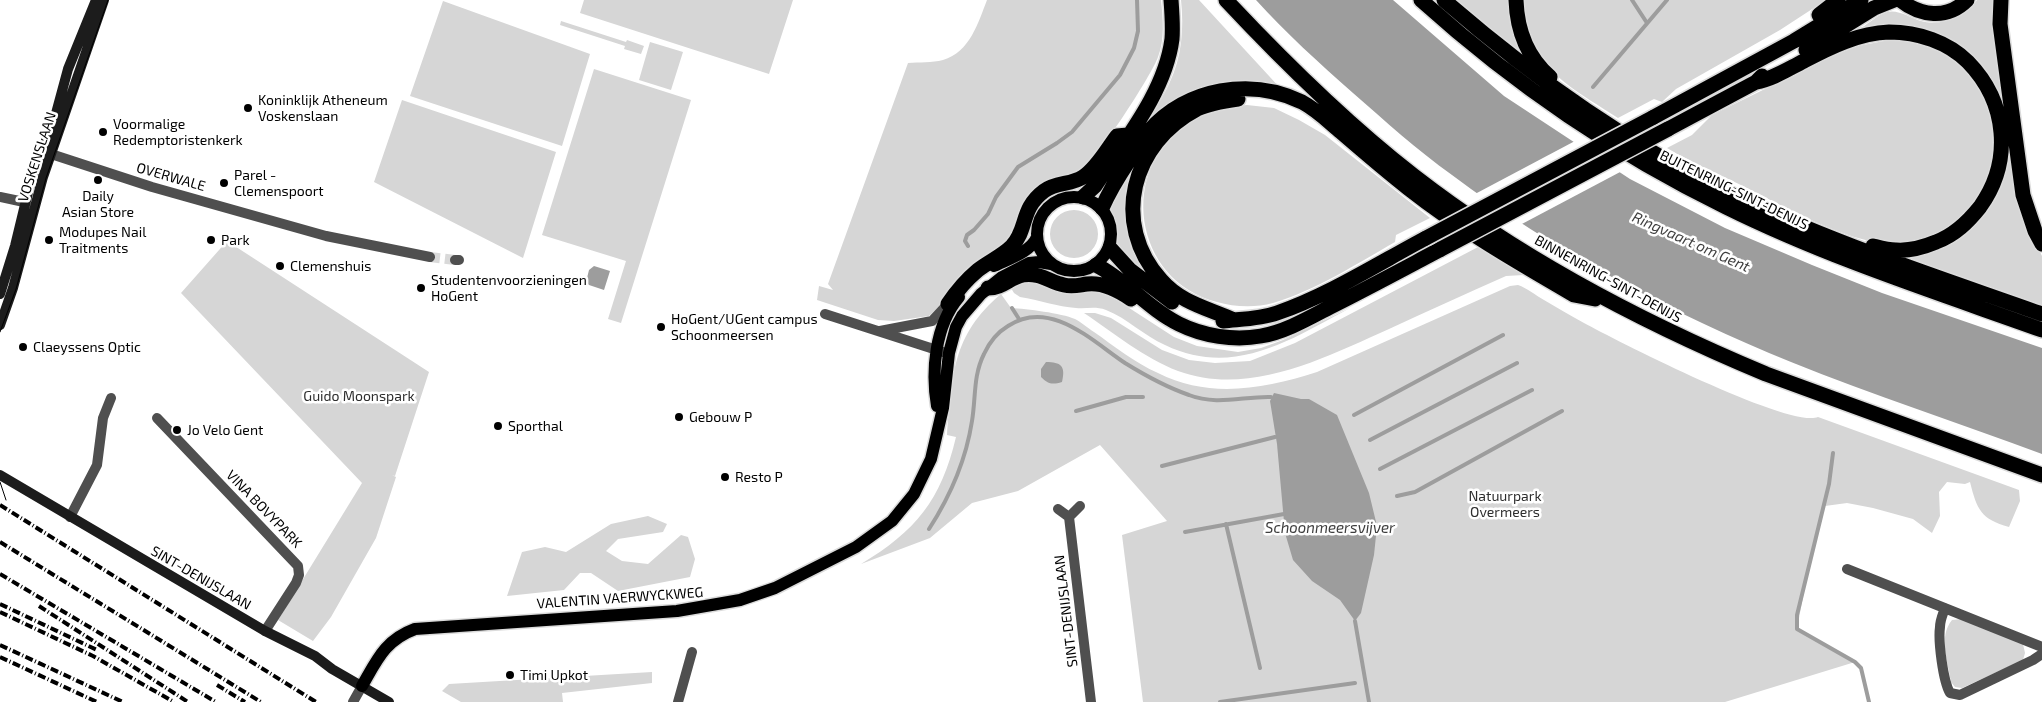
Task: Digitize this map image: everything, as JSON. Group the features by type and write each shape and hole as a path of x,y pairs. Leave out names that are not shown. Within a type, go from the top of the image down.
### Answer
{"highway":[{"path":"1084,197 1095,186 1154,94 1168,60 1172,38 1171,0"},
{"name":"BINNENRING-SINT-DENIJS","path":"1226,0 1278,56 1338,112 1414,176 1512,244 1609,302 1683,338 1766,374 2042,475"},
{"name":"BUITENRING-SINT-DENIJS","path":"1421,0 1518,80 1574,119 1656,170 1726,207 1805,243 2042,330"},
{"path":"1444,0 1498,46 1575,103 1700,178 1764,210 1835,240 2042,314"},
{"path":"1516,0 1516,16 1529,52 1541,69 1575,103"},
{"path":"1810,31 1816,18 1838,0"},
{"path":"1110,248 1130,270 1186,311 1221,321 1258,318 1277,313 1326,291 1652,118 1810,31 1861,0"},
{"path":"1096,265 1108,271 1152,307 1180,324 1201,332 1238,338 1261,336 1303,321 1668,129 1756,82 1765,74 1874,8 1894,0"},
{"path":"1900,0 1912,9 1928,14 1946,13 1961,6 1967,0"},
{"path":"2001,0 2000,24 2023,195 2035,231 2042,244"},
{"path":"1756,82 1769,80 1820,53 1854,38 1871,34 1897,33 1920,35 1950,48 1973,68 1990,91 2000,118 2002,136 1998,171 1985,200 1961,228 1944,239 1922,247 1896,250 1835,240"},
{"path":"1102,208 1109,192 1149,131 1177,107 1196,97 1217,91 1238,88 1261,90 1302,102 1422,199 1494,248 1574,295 1609,302"},
{"path":"1234,320 1204,309 1174,292 1150,266 1140,245 1134,226 1134,190 1138,172 1155,144 1181,119 1198,109 1219,101 1241,98 1281,104 1300,112 1315,121 1358,156 1374,160"},
{"path":"952,303 954,294 977,270 1011,247 1020,232 1024,215 1032,201 1055,184 1082,178 1094,167 1116,136 1128,135"},
{"path":"988,288 998,288 1023,275 1036,274 1063,285 1076,287 1098,284 1108,286 1139,306 1152,307"}],"main road":[{"path":"1084,197 1102,208 1112,227 1110,248 1104,258 1096,265 1085,270 1073,272 1051,264 1042,252 1037,237 1038,225 1042,214 1050,205 1066,198 1084,197"},
{"name":"VALENTIN VAERWYCKWEG","path":"362,686 382,652 391,641 401,634 414,629 677,611 740,600 775,588 804,575 876,534 903,509 924,476 931,460 939,418 943,408 940,335 952,303 983,274 994,266 1024,251 1034,243 1037,237"},
{"name":"VALENTIN VAERWYCKWEG","path":"942,352 962,316 971,304 988,288 1002,277 1029,263 1051,264"}],"street":[{"name":"VOSKENSLAAN","path":"0,294 15,246 24,202 31,180 55,117 68,69 96,0"},
{"name":"VOSKENSLAAN","path":"0,325 13,288 39,191 104,0"},
{"name":"OVERWALE","path":"51,154 152,187 326,236 430,257"},
{"path":"0,197 24,202"},
{"name":"VALENTIN VAERWYCKWEG","path":"879,331 932,321 952,303"},
{"name":"VALENTIN VAERWYCKWEG","path":"825,314 942,352"},
{"path":"70,517 97,465 103,418 111,398"},
{"name":"VINA BOVYPARK","path":"157,418 298,566 299,575 296,583 265,631"},
{"name":"SINT-DENIJSLAAN","path":"0,475 265,631 315,656 332,669 389,702"},
{"path":"1058,509 1069,517 1080,506"},
{"name":"SINT-DENIJSLAAN","path":"1069,517 1091,702"},
{"path":"1847,570 2042,647"},
{"path":"1945,608 1940,624 1940,634 1946,685 1950,693 1960,695 2034,660 2042,654"},
{"path":"678,702 692,652"},
{"path":"353,702 362,686"}],"green space":[{"path":"584,0 793,0 769,74 580,13"},
{"path":"987,0 1161,0 1163,29 1158,57 1134,99 1086,167 1079,173 1053,179 1007,243 929,316 894,321 878,320 817,300 819,286 833,290 828,284 908,63 943,60 960,50 972,36"},
{"path":"1181,0 1199,0 1281,89 1259,83 1136,142 1165,91 1177,64 1182,32"},
{"path":"1453,0 1510,0 1532,64"},
{"path":"1522,0 1826,0 1780,30 1676,89 1662,102 1654,99 1618,118 1577,92 1542,60 1533,46 1527,31"},
{"path":"1977,0 1995,0 1993,31 2003,100 2001,102 1949,41 1857,31 1880,15 1891,11 1921,21 1937,23 1945,21 1960,15"},
{"path":"443,1 590,54 562,146 410,96"},
{"path":"561,21 644,46 641,54 624,49 625,46 560,25"},
{"path":"1889,40 1916,43 1935,48 1964,68 1980,91 1990,117 1993,144 1989,171 1979,196 1961,217 1937,233 1914,242 1902,244 1872,242 1854,237 1797,213 1667,148 1692,135 1712,115 1832,56 1858,46"},
{"path":"650,42 683,52 671,90 639,80"},
{"path":"594,69 691,100 621,323 608,319 626,261 542,235"},
{"path":"402,100 556,152 523,258 374,182"},
{"path":"1247,105 1274,108 1325,135 1430,218 1396,235 1395,242 1336,276 1289,298 1273,303 1252,306 1230,305 1217,302 1189,290 1167,271 1152,248 1144,221 1144,194 1151,167 1166,142 1189,122 1208,111 1220,107"},
{"path":"1179,115 1130,189 1158,282 1133,266 1115,247 1116,226 1108,208 1143,149"},
{"path":"2006,120 2031,233 2042,256 2042,307 1894,254 1985,211"},
{"path":"1074,210 1083,212 1091,217 1096,225 1098,234 1096,243 1091,251 1083,256 1074,258 1065,256 1057,251 1052,243 1050,234 1052,225 1057,217 1065,212"},
{"name":"Guido Moonspark","path":"227,241 429,372 395,476 392,475 396,477 376,538 331,617 313,641 278,620 362,483 181,293"},
{"path":"1480,246 1524,275 1506,276 1339,351 1286,371 1259,377 1205,378 1178,371 1141,352 1084,313 1095,313 1111,318 1162,350 1189,360 1215,363 1250,361 1295,343"},
{"path":"1035,281 1061,292 1077,294 1088,291 1106,293 1174,337 1197,346 1238,352 1261,348 1283,340 1350,308 1305,332 1261,351 1215,358 1190,354 1165,345 1114,313 1106,310 1055,305 1020,297 1011,288 1025,282"},
{"name":"Natuurpark Overmeers","path":"1518,285 1584,323 1631,347 1740,397 1774,410 1801,417 1818,417 2019,490 2020,501 2009,527 1986,517 1975,500 1970,482 1965,484 1947,482 1939,492 1940,516 1932,533 1913,519 1873,508 1847,503 1825,506 1807,575 1797,629 1855,662 1725,702 1143,702 1122,535 1167,521 1100,445 1018,491 972,503 930,538 861,564 880,552 911,526 924,512 943,479 956,437 947,435 953,375 958,358 964,341 973,325 985,309 1001,294 1011,308 1053,313 1075,319 1141,364 1177,381 1217,389 1237,389 1277,383 1317,372 1510,286"},
{"path":"648,516 667,524 663,532 618,539 606,551 622,561 648,564 681,535 688,537 695,559 690,577 618,591 591,573 580,573 564,590 507,596 522,552 545,547 566,552 611,524"},
{"path":"1962,619 2023,644 2025,653 2023,660 1962,688 1955,687 1951,682 1945,642 1948,627 1952,620"},
{"path":"652,672 652,683 562,693 563,702 461,702 442,691 449,684"}],"water":[{"name":"Ringvaart om Gent","path":"1256,0 1393,0 1504,96 1630,179 1725,228 1812,265 1882,293 2042,348 2042,454 1853,386 1747,344 1659,302 1573,255 1491,203 1426,156 1315,59"},
{"path":"594,266 610,271 604,290 589,285 586,282 589,270"},
{"path":"1046,362 1061,366 1063,369 1062,382 1050,383 1041,377 1041,369"},
{"name":"Schoonmeersvijver","path":"1274,393 1309,399 1337,415 1369,493 1377,526 1374,555 1361,613 1355,621 1340,600 1312,581 1293,560 1285,533 1277,444 1270,401"}],"pier":[{"path":"1575,141 1622,171 1520,225 1475,194"}],"waterway":[{"path":"968,246 965,241 967,235 988,214 996,197 1018,167 1072,132 1120,75 1134,48 1138,31 1137,0"},
{"path":"1632,0 1647,23"},
{"path":"1593,87 1667,0"},
{"path":"1012,308 1019,319"},
{"path":"929,529 951,490 966,450 980,362 991,342 1001,331 1024,319 1039,317 1055,320 1070,326 1085,334 1125,363 1164,385 1189,395 1210,400 1271,397"},
{"path":"1354,415 1503,335"},
{"path":"1370,440 1517,363"},
{"path":"1380,469 1532,390"},
{"path":"1076,411 1126,397 1143,397"},
{"path":"1397,496 1415,492 1562,411"},
{"path":"1162,466 1275,437"},
{"path":"1833,453 1829,484 1797,615 1797,629 1855,662 1861,668 1869,702"},
{"path":"1185,532 1284,514"},
{"path":"1226,524 1260,668"},
{"path":"1355,621 1369,702"},
{"path":"1220,702 1355,683"}],"tunnel":[{"path":"430,257 455,260"}],"tram line":[{"path":"0,332 16,289 46,178 108,0"},
{"path":"0,482 6,500"}],"railway":[{"path":"0,505 316,702"},
{"path":"0,542 261,702"},
{"path":"0,574 216,702"},
{"path":"0,604 97,650"},
{"path":"39,606 188,702"},
{"path":"0,612 93,656 174,702"},
{"path":"0,645 123,702"},
{"path":"0,657 97,702"},
{"path":"217,685 245,702"}],"place":[{"name":"Koninklijk Atheneum Voskenslaan","path":"248,108"},
{"name":"Voormalige Redemptoristenkerk","path":"103,132"},
{"name":"Daily Asian Store","path":"98,180"},
{"name":"Parel - Clemenspoort","path":"224,183"},
{"name":"Modupes Nail Traitments","path":"49,240"},
{"name":"Park","path":"211,240"},
{"name":"Clemenshuis","path":"280,266"},
{"name":"Studentenvoorzieningen HoGent","path":"421,288"},
{"name":"HoGent/UGent campus Schoonmeersen","path":"661,327"},
{"name":"Claeyssens Optic","path":"23,347"},
{"name":"Gebouw P","path":"679,417"},
{"name":"Sporthal","path":"498,426"},
{"name":"Jo Velo Gent","path":"177,430"},
{"name":"Resto P","path":"725,477"},
{"name":"Timi Upkot","path":"510,675"}]}
